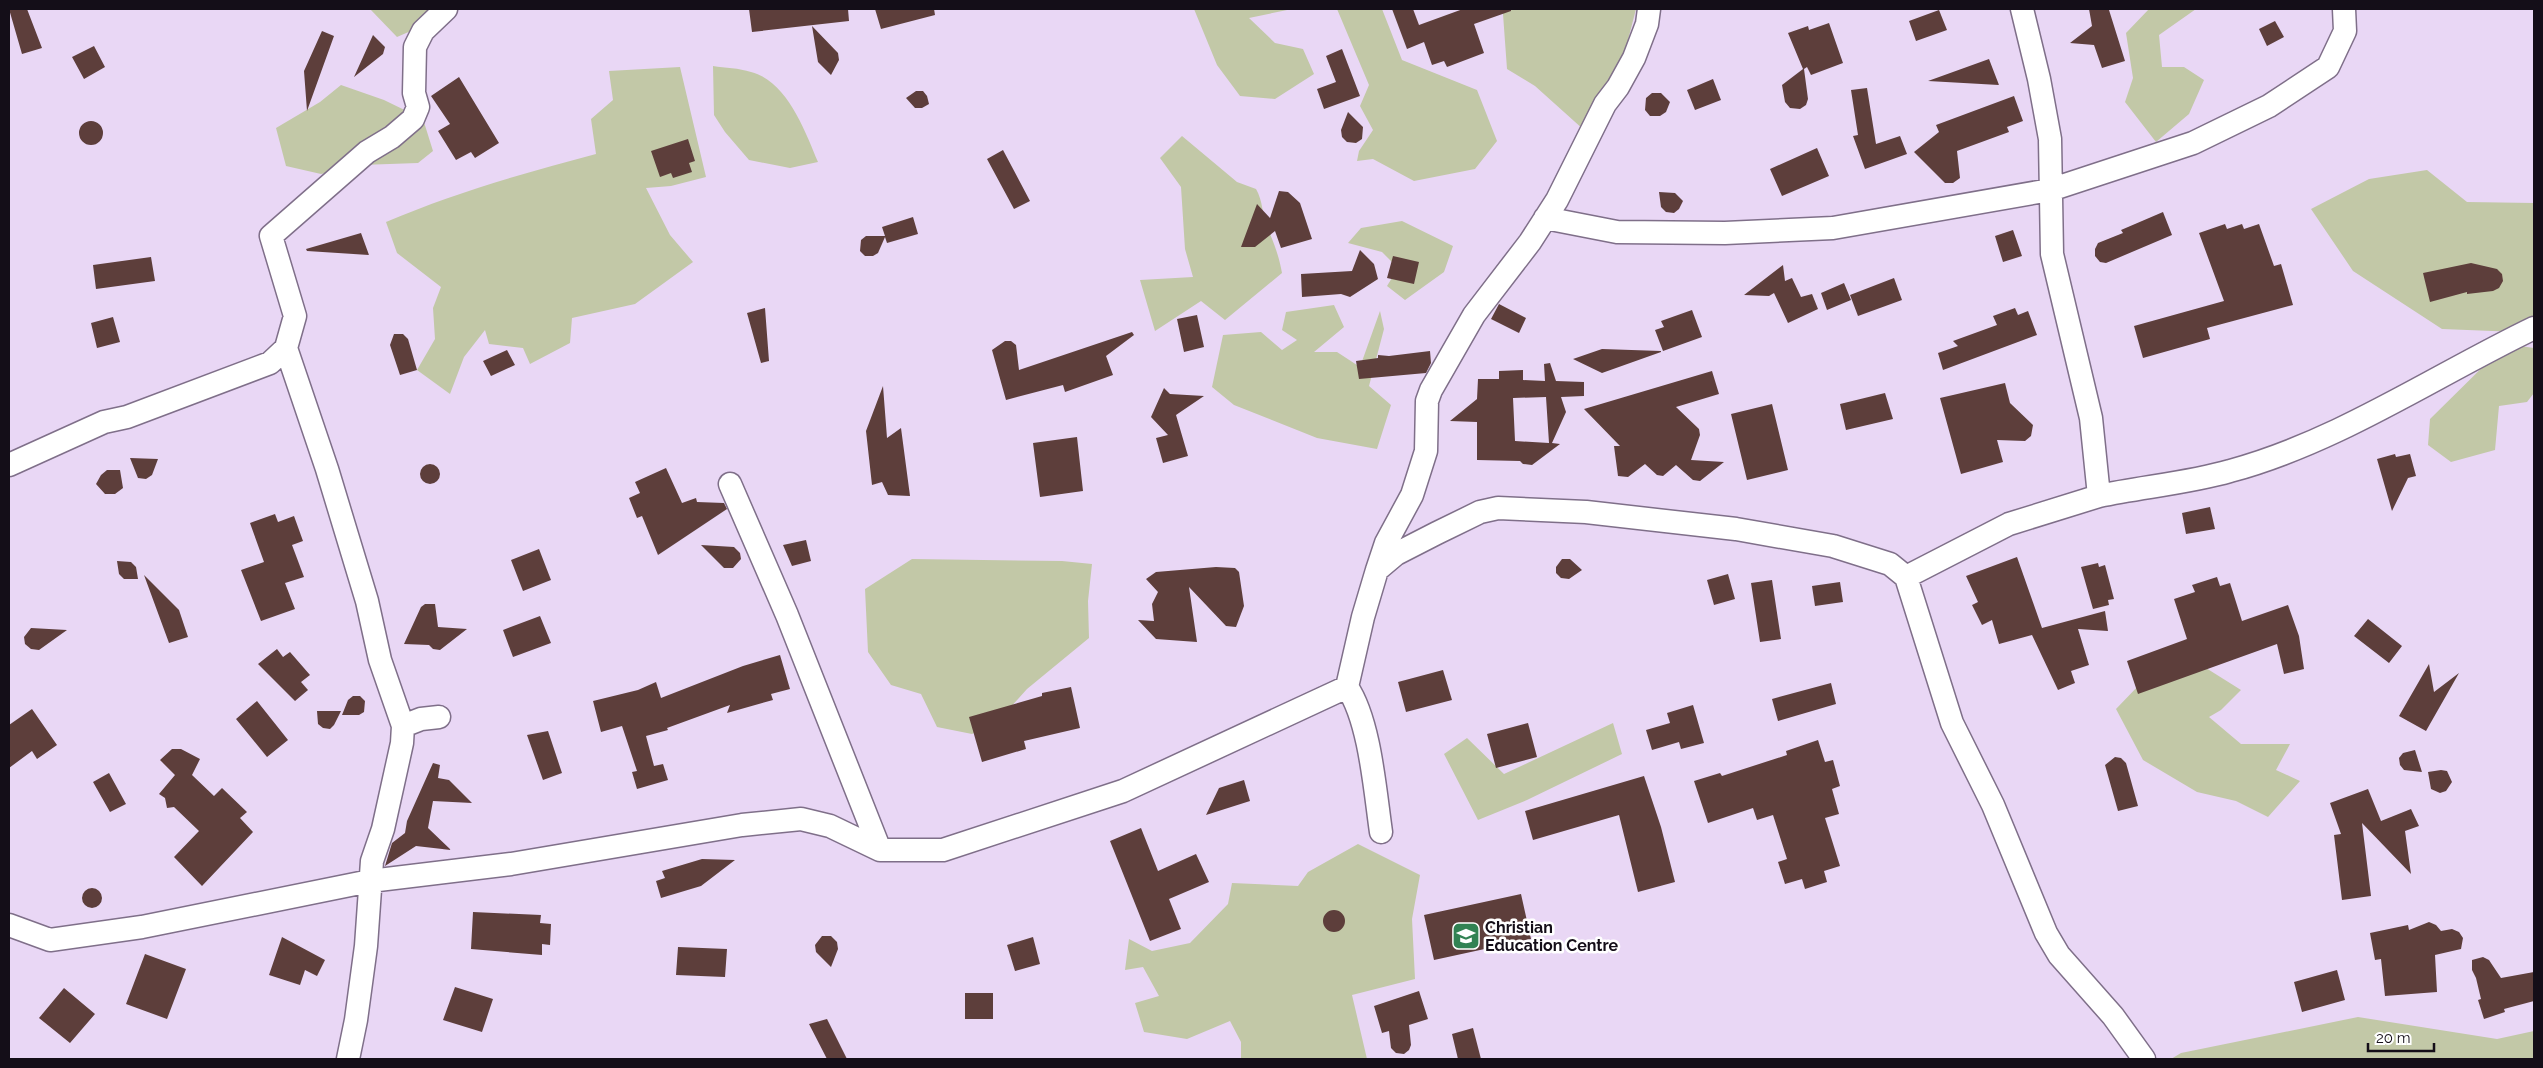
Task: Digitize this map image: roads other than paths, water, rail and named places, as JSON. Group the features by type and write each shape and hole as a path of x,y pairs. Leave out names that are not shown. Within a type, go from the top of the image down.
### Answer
{"street":[{"path":"9,465 104,422 127,417 270,363 286,348 295,316 271,236 367,152 392,137 413,119 418,107 414,94 415,47 423,31 446,9"},
{"path":"1381,832 1369,756 1357,700 1348,687 1363,617 1377,570 1386,543 1412,494 1426,451 1427,401 1431,390 1474,315 1530,242 1557,200 1605,104 1618,87 1634,58 1647,24 1649,9"},
{"path":"2022,9 2039,79 2050,138 2052,254 2091,418 2099,496"},
{"path":"1545,218 1617,232 1725,233 1833,228 2050,190 2193,143 2270,106 2328,66 2345,31 2344,9"},
{"path":"1906,577 2009,524 2099,496 2229,472 2269,458 2319,438 2392,402 2474,357 2534,328"},
{"path":"286,348 327,469 367,601 380,660 403,726 402,743 383,829 372,861 366,946 356,1020 348,1059"},
{"path":"730,484 787,615 880,850"},
{"path":"1377,570 1396,554 1480,512 1498,508 1586,512 1746,531 1833,546 1890,564 1906,577 1952,723 1993,805 2046,933 2059,955 2113,1016 2144,1059"},
{"path":"9,925 50,940 142,927 370,881 511,864 742,825 801,819 830,826 880,850 942,850 1122,791 1348,687"},
{"path":"403,726 421,719 439,717"}],"place":[{"name":"Christian Education Centre","path":"1466,936"}]}
